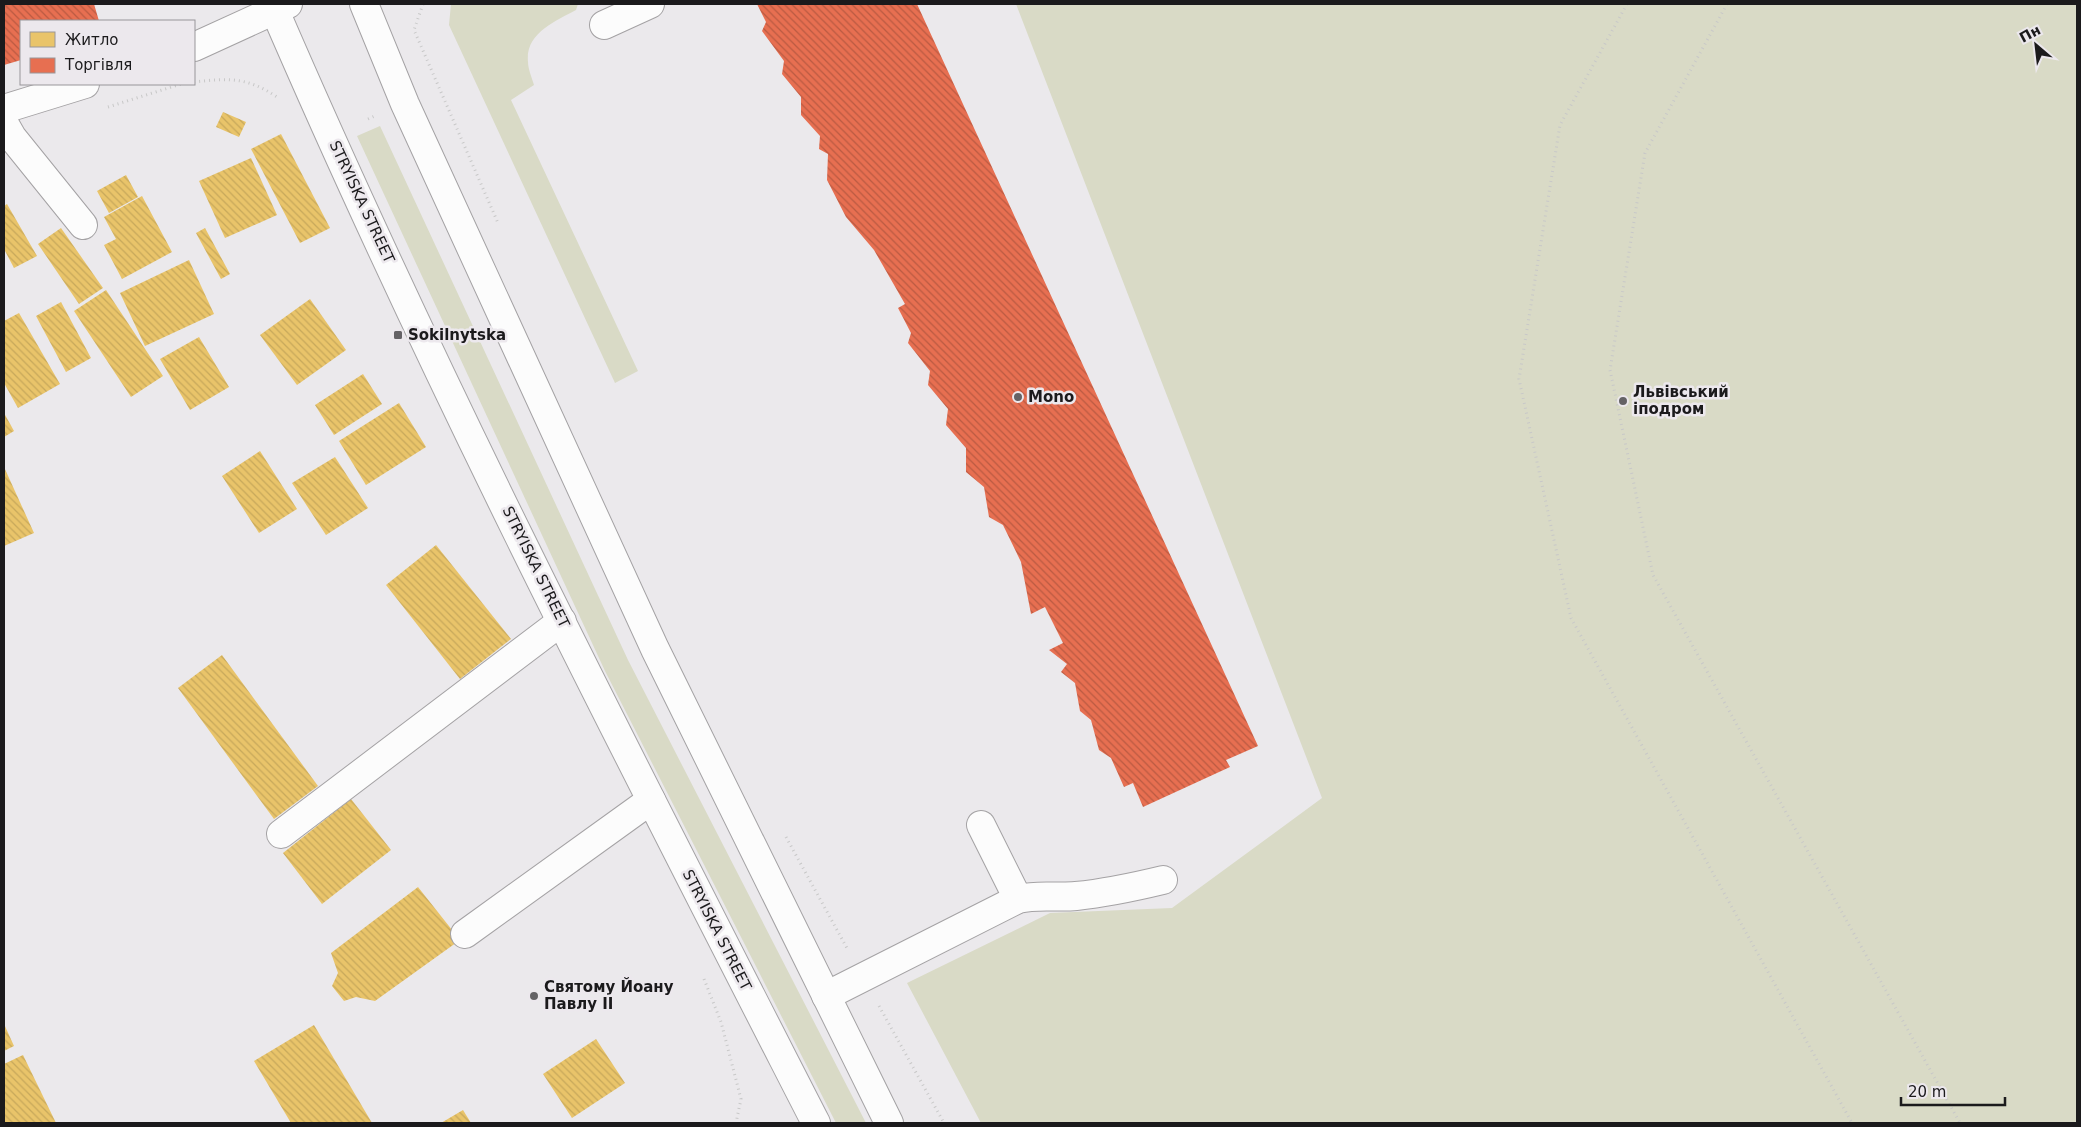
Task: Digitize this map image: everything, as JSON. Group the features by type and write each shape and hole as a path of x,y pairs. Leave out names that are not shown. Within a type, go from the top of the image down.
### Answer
{"main road":[{"path":"364,4 405,104 655,649 889,1123"},
{"path":"604,25 650,4"},
{"path":"195,47 278,6"},
{"name":"STRYISKA STREET","path":"278,6 421,332 651,800 816,1123"},
{"path":"4,109 82,85"},
{"path":"4,123 12,137 83,225"},
{"path":"281,834 562,621"},
{"path":"465,934 651,800"},
{"path":"981,825 1018,899"},
{"path":"826,996 1018,899 1030,896 1069,896 1120,890 1163,880"}],"path":[{"path":"423,4 414,30 500,228"},
{"path":"1627,4 1560,125 1519,379 1571,618 1852,1123"},
{"path":"1727,4 1645,153 1610,370 1612,380 1653,575 1960,1123"},
{"path":"195,82 224,78 258,85 281,100"},
{"path":"782,830 944,1123"}],"green space":[{"path":"451,4 578,4 576,10 543,29 531,43 528,52 528,62 534,85 511,100 638,371 615,383 449,25"},
{"name":"Львівський іподром","path":"1016,4 2077,4 2077,1123 981,1123 907,983 1050,913 1172,908 1322,798"},
{"path":"380,126 628,660 866,1123 836,1123 605,671 357,136"}],"building: Житло":[{"path":"223,112 246,122 239,137 216,127"},
{"path":"281,134 330,228 300,243 251,149"},
{"path":"251,158 277,215 225,238 199,181"},
{"path":"126,175 138,197 109,213 97,191"},
{"path":"142,196 172,252 122,279 104,245 116,239 104,217"},
{"path":"7,204 37,256 14,268 4,249 4,206"},
{"path":"61,228 103,288 79,304 38,244"},
{"path":"205,228 230,274 221,279 196,233"},
{"path":"189,260 214,314 145,346 120,293"},
{"path":"106,290 163,376 131,397 74,311"},
{"path":"310,299 346,350 297,385 260,335"},
{"path":"61,302 91,358 66,372 36,316"},
{"path":"19,313 60,384 18,408 4,383 4,321"},
{"path":"199,337 229,387 190,410 160,359"},
{"path":"363,374 382,404 334,435 315,405"},
{"path":"399,403 426,447 366,485 339,441"},
{"path":"4,413 14,431 4,437"},
{"path":"260,451 297,509 259,533 222,476"},
{"path":"335,457 368,508 326,535 292,483"},
{"path":"4,467 34,533 4,546"},
{"path":"436,545 511,639 460,679 386,585"},
{"path":"222,655 318,786 274,819 178,688"},
{"path":"351,799 391,850 322,904 283,853"},
{"path":"418,887 460,940 375,1001 356,997 344,1001 332,986 338,973 331,953"},
{"path":"4,1024 14,1046 4,1051"},
{"path":"314,1025 372,1123 291,1123 254,1061"},
{"path":"596,1039 625,1083 572,1118 543,1074"},
{"path":"23,1055 56,1123 4,1123 4,1064"},
{"path":"463,1110 471,1123 441,1123"}],"building: Торгівля":[{"path":"4,4 94,4 99,20 20,20 20,60 4,65"},
{"name":"Mono","path":"757,4 917,4 1258,746 1226,760 1230,767 1143,807 1133,783 1124,787 1111,758 1099,750 1091,720 1080,711 1075,683 1061,672 1067,664 1049,650 1063,643 1045,607 1031,614 1021,562 1003,525 989,517 984,487 966,472 966,448 946,425 948,409 928,385 930,371 908,343 911,333 898,308 905,304 874,250 846,217 827,180 828,154 819,149 820,136 801,115 801,97 782,74 784,61 762,31 766,22"}],"place":[{"name":"Sokilnytska","path":"398,335"},
{"name":"Mono","path":"1018,397"},
{"name":"Львівський іподром","path":"1623,401"},
{"name":"Святому Йоану Павлу ІІ","path":"534,996"}]}
